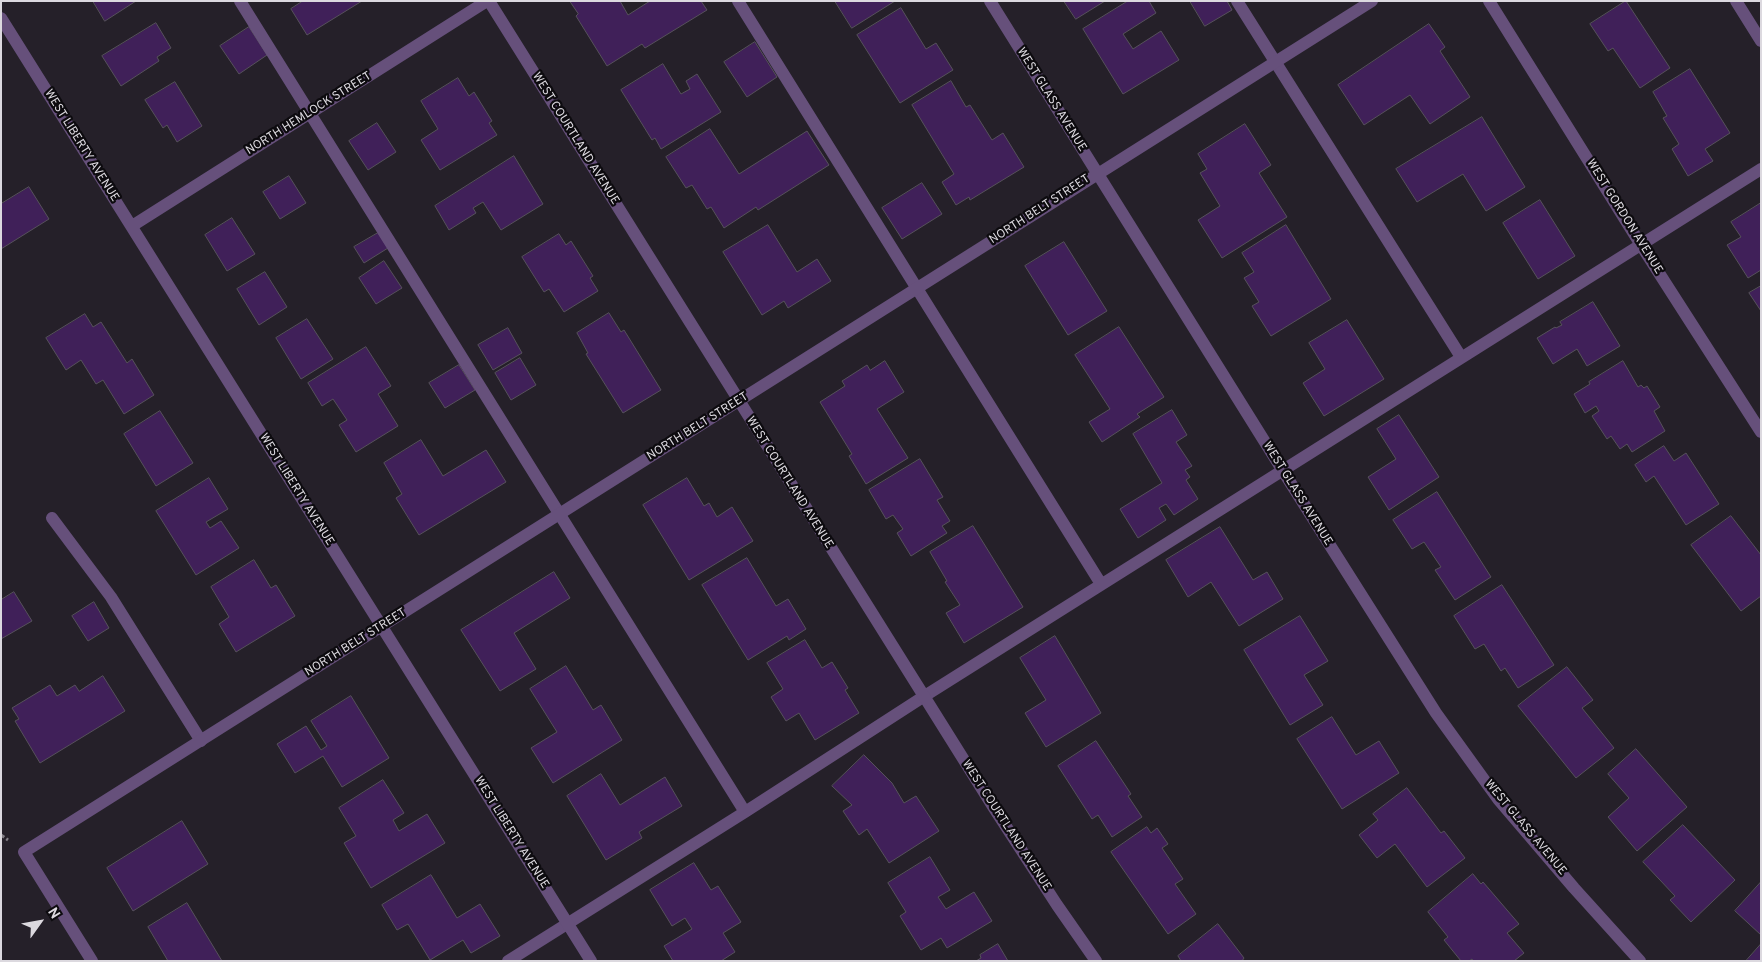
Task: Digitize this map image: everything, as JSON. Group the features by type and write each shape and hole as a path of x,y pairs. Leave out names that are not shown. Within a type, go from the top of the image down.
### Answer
{"street":[{"path":"240,1 745,812"},
{"name":"NORTH HEMLOCK STREET","path":"132,226 488,1"},
{"name":"WEST COURTLAND AVENUE","path":"488,1 923,697 1057,906 1096,961"},
{"path":"738,1 1101,584"},
{"name":"WEST GLASS AVENUE","path":"990,1 1282,471 1436,713 1498,799 1574,888 1640,961"},
{"path":"1237,1 1461,357"},
{"name":"NORTH BELT STREET","path":"92,961 24,852 1372,1"},
{"name":"WEST GORDON AVENUE","path":"1489,1 1641,245 1761,432"},
{"path":"1736,1 1761,41"},
{"name":"WEST LIBERTY AVENUE","path":"1,18 591,961"},
{"path":"508,961 1101,584 1761,169"},
{"path":"52,518 111,597 201,741"}],"building":[{"path":"93,1 136,1 105,21"},
{"path":"303,1 362,1 307,35 291,9"},
{"path":"570,1 620,1 628,15 650,1 701,1 707,10 645,48 642,44 607,66 576,16 578,14"},
{"path":"835,1 895,1 852,28"},
{"path":"1064,1 1105,1 1076,19"},
{"path":"1128,1 1149,1 1156,13 1123,34 1133,49 1161,31 1179,60 1123,94 1083,29"},
{"path":"1190,1 1227,1 1232,10 1205,26"},
{"path":"1626,1 1670,68 1640,88 1613,48 1608,51 1590,24"},
{"path":"901,8 926,49 936,43 953,70 900,103 857,35"},
{"path":"156,23 171,48 157,57 159,61 121,86 102,56"},
{"path":"1429,24 1445,47 1440,51 1470,97 1430,124 1410,95 1364,125 1338,85"},
{"path":"249,27 267,55 239,74 220,46"},
{"path":"755,42 777,77 747,97 724,62"},
{"path":"663,64 681,94 690,89 686,81 697,74 721,112 661,149 655,138 652,140 621,90"},
{"path":"1690,69 1730,133 1705,149 1713,161 1688,176 1672,149 1679,144 1663,118 1667,116 1653,92"},
{"path":"458,78 469,96 474,92 492,121 489,123 497,135 440,170 421,140 438,129 421,101"},
{"path":"951,81 966,107 970,105 992,140 1003,133 1024,167 970,200 969,197 956,205 942,182 954,174 912,105"},
{"path":"175,82 202,126 177,142 167,125 163,128 145,100"},
{"path":"1482,117 1525,187 1486,211 1463,174 1417,202 1396,169"},
{"path":"377,123 396,152 368,170 349,141"},
{"path":"1245,124 1271,165 1259,173 1287,217 1222,258 1198,220 1220,206 1200,173 1207,169 1198,154"},
{"path":"710,129 739,174 807,131 829,165 758,210 756,207 724,228 711,207 707,209 692,185 686,188 666,157"},
{"path":"514,156 543,204 501,230 483,202 473,208 476,213 449,230 435,206"},
{"path":"289,176 306,203 280,219 263,192"},
{"path":"922,183 942,214 902,239 882,208"},
{"path":"29,187 49,219 1,249 1,204"},
{"path":"1540,200 1575,256 1538,279 1503,223"},
{"path":"1761,203 1761,270 1748,278 1727,245 1741,237 1731,222"},
{"path":"232,218 255,254 227,271 205,235"},
{"path":"768,225 797,272 817,259 831,281 788,308 784,301 762,315 723,252"},
{"path":"1286,225 1331,299 1271,336 1252,306 1259,302 1244,278 1254,272 1242,253"},
{"path":"378,233 388,248 364,263 354,247"},
{"path":"559,234 566,245 571,241 593,276 590,278 598,291 564,312 549,289 544,292 522,257"},
{"path":"1064,242 1107,311 1068,335 1025,266"},
{"path":"384,261 402,288 376,304 359,278"},
{"path":"265,272 287,307 259,325 237,289"},
{"path":"1761,286 1761,311 1749,293"},
{"path":"1593,302 1620,346 1587,366 1577,349 1553,364 1537,338 1562,325 1560,322"},
{"path":"609,313 621,332 624,330 661,390 623,413 586,354 588,353 577,333"},
{"path":"85,314 93,327 101,322 127,363 132,359 154,395 124,414 103,380 96,384 81,360 66,370 46,338"},
{"path":"307,319 333,359 301,379 276,338"},
{"path":"1347,320 1384,379 1324,416 1303,383 1325,369 1309,343"},
{"path":"1119,327 1164,397 1137,414 1140,417 1102,442 1089,422 1110,409 1075,355"},
{"path":"508,328 522,353 493,370 478,345"},
{"path":"366,347 391,386 378,394 398,426 356,452 339,425 347,420 333,399 322,406 308,383"},
{"path":"520,358 536,385 511,400 495,373"},
{"path":"885,361 904,392 877,409 908,458 866,484 849,456 852,454 820,402 845,386 842,381 867,365 870,370"},
{"path":"1623,361 1638,387 1641,385 1644,388 1647,386 1660,407 1654,411 1665,431 1632,452 1627,444 1620,449 1611,436 1607,439 1592,416 1599,411 1596,406 1585,413 1574,394 1590,384 1589,382"},
{"path":"459,365 475,390 445,408 429,383"},
{"path":"1172,410 1187,435 1176,442 1192,466 1185,470 1190,477 1186,480 1198,499 1174,515 1166,504 1159,508 1166,520 1138,538 1120,509 1162,483 1133,434"},
{"path":"160,411 193,463 156,486 124,434"},
{"path":"1399,415 1439,477 1389,510 1368,477 1396,459 1377,429"},
{"path":"421,440 443,476 486,450 506,482 419,535 396,498 402,494 384,463"},
{"path":"1664,446 1674,461 1686,453 1719,504 1686,525 1654,476 1646,482 1635,465"},
{"path":"920,459 943,497 937,500 950,521 942,526 947,533 911,556 897,533 903,529 893,515 886,519 869,490"},
{"path":"209,478 228,509 206,522 210,528 221,521 239,548 196,575 156,511"},
{"path":"687,478 704,506 709,503 717,517 732,507 753,541 689,580 643,505"},
{"path":"1437,492 1491,577 1455,600 1435,570 1441,567 1424,542 1412,549 1393,520"},
{"path":"1731,516 1761,555 1761,596 1741,611 1691,545"},
{"path":"973,526 1023,607 964,643 946,613 960,605 945,582 947,581 930,552"},
{"path":"1220,527 1253,580 1267,572 1283,599 1239,626 1211,582 1188,597 1166,560"},
{"path":"747,558 776,606 788,599 806,629 789,640 787,636 748,660 702,585"},
{"path":"254,560 271,588 276,585 295,616 236,652 219,624 229,617 211,587"},
{"path":"554,572 570,598 514,633 536,669 500,691 461,630"},
{"path":"1502,585 1554,665 1518,688 1505,668 1501,671 1484,644 1475,649 1454,616"},
{"path":"14,592 32,621 1,639 1,600"},
{"path":"94,602 109,628 88,641 72,616"},
{"path":"1300,616 1328,661 1304,675 1323,705 1290,725 1244,650"},
{"path":"1055,636 1101,713 1046,747 1025,713 1046,700 1020,658"},
{"path":"805,640 822,668 832,662 848,688 845,690 859,713 815,740 799,713 786,721 771,697 783,689 767,663"},
{"path":"566,666 593,710 601,705 622,740 553,783 531,748 557,732 530,689"},
{"path":"1567,667 1593,700 1582,708 1614,748 1576,778 1518,706"},
{"path":"103,676 125,711 40,763 15,721 19,719 12,708 50,685 57,696 75,685 79,691"},
{"path":"351,696 389,758 342,787 323,756 295,773 277,744 306,726 321,750 327,746 311,721"},
{"path":"1332,717 1356,755 1379,741 1399,773 1342,809 1297,739"},
{"path":"1096,741 1131,794 1128,796 1142,817 1112,837 1098,815 1092,819 1058,766"},
{"path":"1636,749 1687,807 1637,851 1608,817 1629,798 1608,774"},
{"path":"864,755 892,783 904,803 916,796 939,831 889,863 867,829 859,835 843,811 852,805 832,786"},
{"path":"601,774 620,805 665,777 682,806 639,832 642,838 606,860 567,796"},
{"path":"383,780 404,813 393,820 399,831 427,814 445,843 371,888 344,843 356,836 339,808"},
{"path":"1407,788 1441,833 1444,831 1465,858 1427,887 1395,844 1377,858 1359,835 1378,820 1373,814"},
{"path":"182,821 208,864 133,911 107,868"},
{"path":"1683,825 1735,880 1691,922 1670,900 1675,896 1643,862"},
{"path":"1147,827 1151,833 1157,828 1168,844 1162,848 1183,879 1175,884 1196,914 1168,934 1111,852"},
{"path":"930,857 950,890 938,897 946,909 974,892 992,921 947,948 941,938 921,950 900,916 906,912 888,883"},
{"path":"694,863 711,890 718,886 741,922 723,933 735,952 721,961 673,961 664,946 692,929 685,918 672,926 650,890"},
{"path":"1473,874 1481,884 1483,882 1519,924 1507,933 1524,953 1514,961 1473,961 1472,959 1461,961 1444,940 1448,937 1428,912"},
{"path":"431,875 457,918 480,904 500,936 471,953 463,940 430,960 408,924 397,930 382,905"},
{"path":"1761,882 1761,935 1735,911"},
{"path":"187,903 222,961 168,961 148,927"},
{"path":"1218,924 1244,958 1242,961 1181,961 1178,956"},
{"path":"998,944 1008,961 976,961 981,958 980,955"},
{"path":"1761,944 1761,961 1748,961 1747,960"}]}
